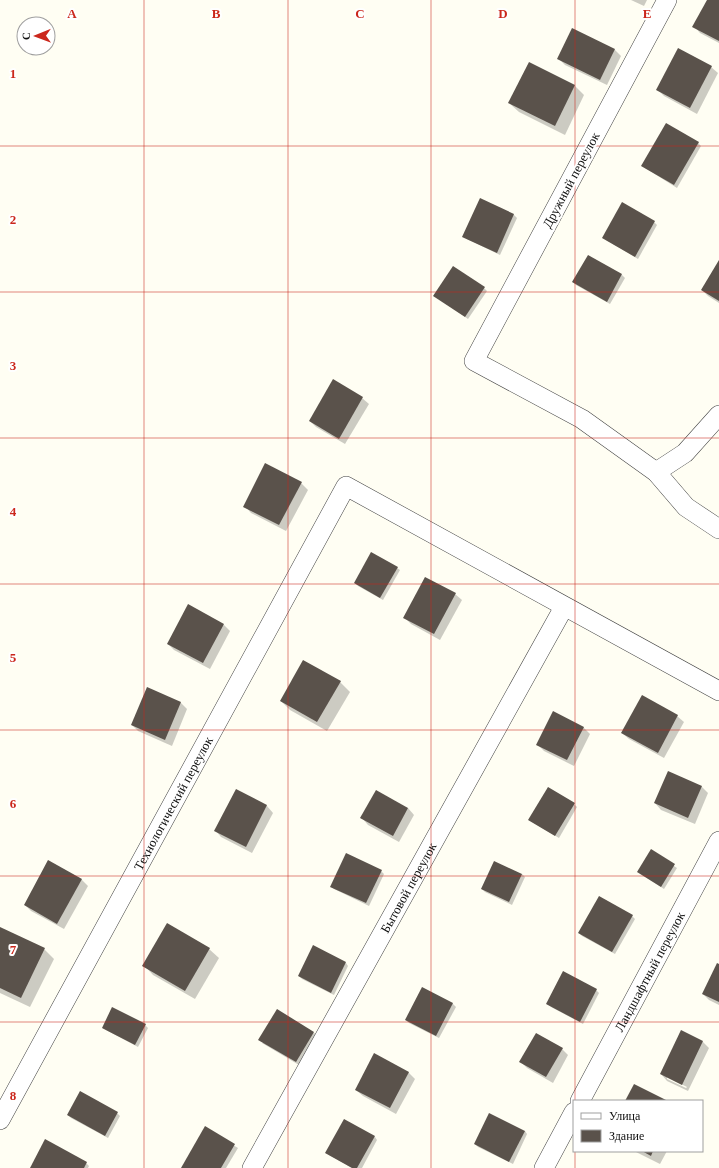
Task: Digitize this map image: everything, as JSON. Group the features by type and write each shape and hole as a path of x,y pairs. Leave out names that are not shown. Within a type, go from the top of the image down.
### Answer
{"street":[{"name":"Дружный переулок","path":"656,472 582,419 474,361 667,0"},
{"path":"719,415 685,453 656,472 686,507 719,529"},
{"name":"Технологический переулок","path":"0,1120 346,486 564,607"},
{"path":"564,607 719,691"},
{"name":"Бытовой переулок","path":"252,1168 564,607"},
{"name":"Ландшафтный переулок","path":"581,1100 719,841"},
{"path":"544,1168 573,1114"}],"building":[{"path":"707,0 719,0 719,41 692,27"},
{"path":"572,28 615,49 600,80 557,59"},
{"path":"678,48 712,66 690,108 656,90"},
{"path":"529,62 575,85 555,126 508,103"},
{"path":"666,123 699,142 674,185 641,166"},
{"path":"480,198 514,214 497,253 462,237"},
{"path":"622,202 655,221 635,257 602,238"},
{"path":"588,255 622,274 607,302 572,282"},
{"path":"719,260 719,301 701,290"},
{"path":"453,266 485,287 465,317 433,296"},
{"path":"333,379 363,397 339,439 309,421"},
{"path":"265,463 302,482 279,525 243,507"},
{"path":"371,552 398,567 380,598 354,583"},
{"path":"425,577 456,593 434,634 403,618"},
{"path":"188,604 224,624 203,663 167,644"},
{"path":"303,660 341,681 317,722 280,701"},
{"path":"147,687 181,702 165,740 131,725"},
{"path":"642,695 678,715 658,753 621,733"},
{"path":"553,711 584,727 567,760 536,745"},
{"path":"668,771 702,786 688,818 654,803"},
{"path":"548,787 575,803 555,836 528,820"},
{"path":"236,789 267,805 246,847 214,831"},
{"path":"376,790 408,808 393,836 360,818"},
{"path":"651,849 675,864 661,887 637,872"},
{"path":"346,853 382,870 366,903 330,887"},
{"path":"48,860 82,879 57,924 24,905"},
{"path":"494,861 522,874 509,902 481,889"},
{"path":"599,896 633,915 612,952 578,933"},
{"path":"167,923 210,948 185,991 142,966"},
{"path":"0,927 45,948 21,998 0,988"},
{"path":"313,945 346,962 331,993 298,976"},
{"path":"717,963 719,964 719,1002 702,994"},
{"path":"563,971 597,989 580,1022 546,1004"},
{"path":"422,987 453,1003 436,1036 405,1020"},
{"path":"112,1007 146,1024 135,1045 102,1028"},
{"path":"277,1009 314,1032 296,1062 258,1040"},
{"path":"681,1030 703,1041 682,1085 660,1074"},
{"path":"536,1033 563,1048 546,1077 519,1062"},
{"path":"374,1053 409,1072 390,1108 355,1090"},
{"path":"634,1084 666,1100 626,1100"},
{"path":"80,1091 118,1112 105,1136 67,1115"},
{"path":"489,1113 525,1131 509,1162 474,1144"},
{"path":"344,1119 375,1136 357,1168 352,1168 325,1153"},
{"path":"205,1126 235,1144 221,1168 181,1168"},
{"path":"45,1139 87,1162 84,1168 30,1168"},
{"path":"644,1152 653,1152 651,1156"}]}
